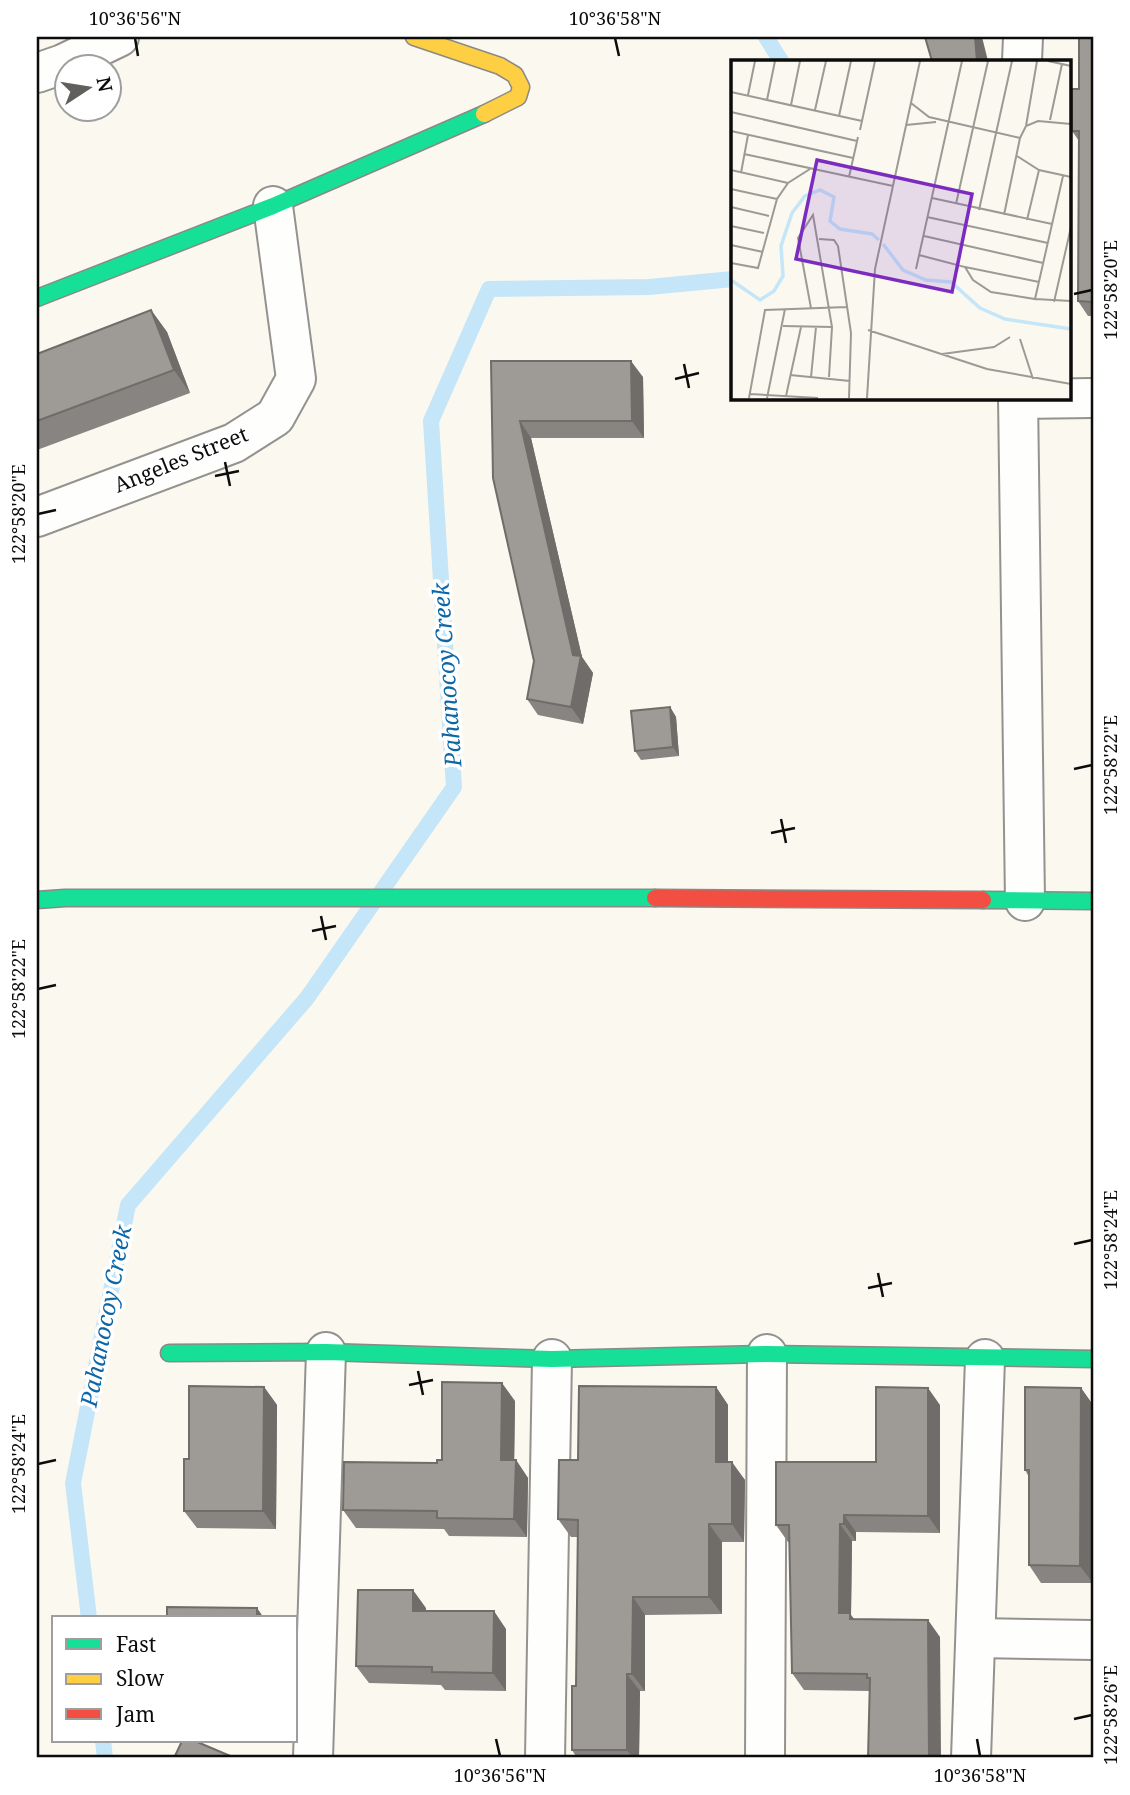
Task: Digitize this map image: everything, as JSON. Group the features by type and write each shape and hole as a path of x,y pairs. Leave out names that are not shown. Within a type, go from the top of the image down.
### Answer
{"street":[{"path":"72,52 119,37"},
{"path":"37,298 273,206 506,105 518,97 521,87 515,75 500,66 414,37"},
{"path":"1022,60 1023,37"},
{"name":"Angeles Street","path":"37,517 234,443 275,417 296,379 273,206"},
{"path":"1070,398 1093,398"},
{"path":"1018,399 1025,901"},
{"path":"37,900 508,897 1093,901"},
{"path":"169,1353 326,1352 552,1359 767,1354 1093,1359"},
{"path":"313,1758 326,1352"},
{"path":"765,1758 767,1354"},
{"path":"545,1758 552,1359"},
{"path":"971,1758 985,1359"},
{"path":"976,1638 1093,1640"}],"building":[{"path":"925,37 975,37 977,60 932,60"},
{"path":"1079,37 1093,37 1093,302 1078,301 1079,131 1072,131 1072,89 1079,89"},
{"path":"151,310 174,370 37,421 37,354"},
{"path":"491,361 631,361 632,421 520,421 573,655 581,656 571,707 527,699 534,661 493,478"},
{"path":"670,707 673,747 635,751 631,711"},
{"path":"442,1382 502,1383 501,1460 516,1460 514,1519 437,1518 437,1511 343,1510 344,1462 437,1463 437,1460 442,1460"},
{"path":"189,1386 264,1387 263,1511 184,1511 184,1459 189,1459"},
{"path":"579,1386 716,1387 716,1462 732,1462 732,1524 709,1524 709,1597 633,1597 632,1674 627,1674 627,1750 572,1750 572,1686 576,1686 578,1520 558,1519 559,1460 578,1460"},
{"path":"876,1387 928,1388 928,1516 844,1515 844,1524 840,1524 839,1613 850,1613 850,1619 928,1620 929,1758 868,1758 870,1678 867,1678 867,1674 792,1673 789,1525 776,1525 776,1462 876,1462"},
{"path":"1025,1387 1081,1388 1080,1566 1029,1565 1029,1470 1025,1470"},
{"path":"358,1590 413,1590 413,1611 494,1611 493,1673 432,1672 432,1667 356,1666"},
{"path":"167,1607 257,1608 257,1616 167,1616"},
{"path":"182,1742 197,1742 235,1758 174,1758"}],"waterway":[{"name":"Pahanocoy Creek","path":"766,37 780,60"},
{"name":"Pahanocoy Creek","path":"89,1616 73,1483 128,1205 307,998 454,787 431,421 489,289 649,287 731,279"},
{"name":"Pahanocoy Creek","path":"103,1742 105,1758"}],"traffic: fast":[{"path":"37,298 273,206 484,114"},
{"path":"37,900 655,898"},
{"path":"983,900 1093,901"},
{"path":"169,1353 326,1352 552,1359 767,1354 1093,1359"}],"traffic: slow":[{"path":"414,37 500,66 515,75 521,87 518,97 484,114"}],"traffic: jam":[{"path":"655,898 983,900"}]}
